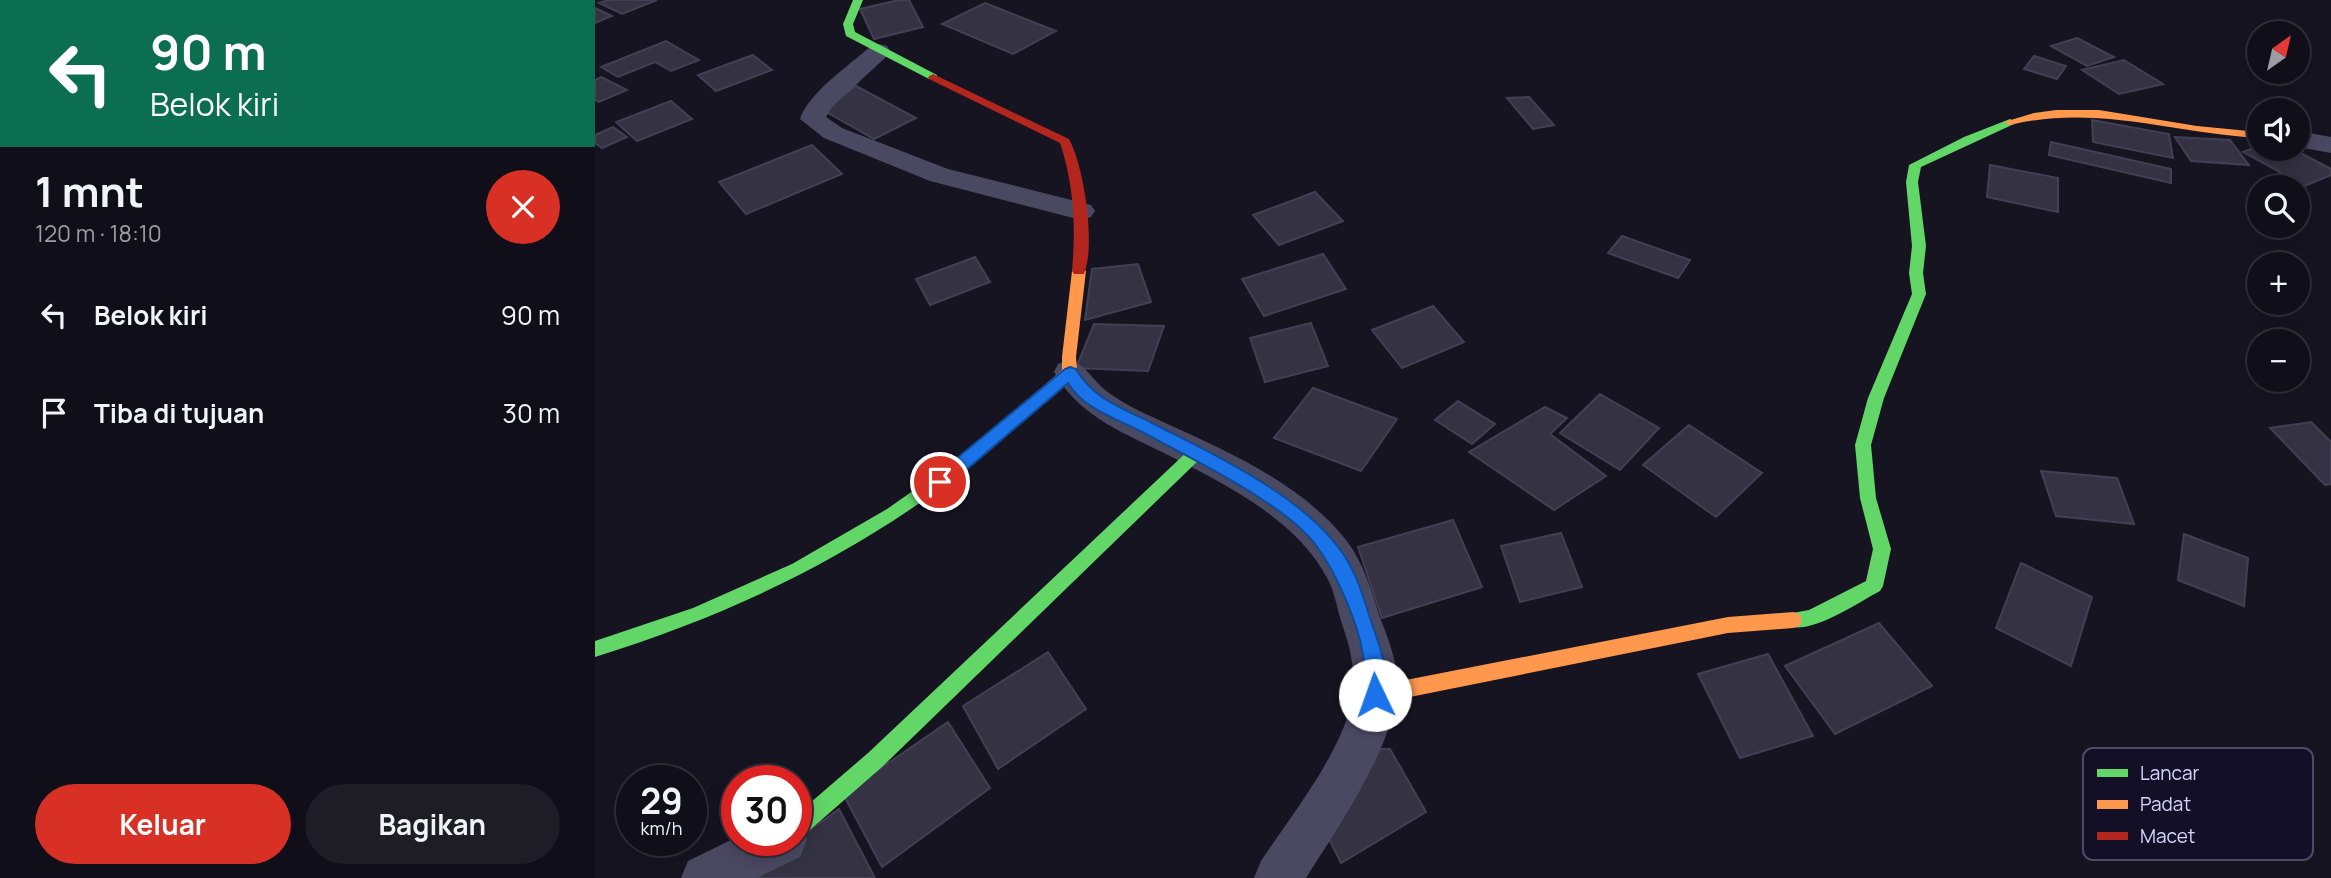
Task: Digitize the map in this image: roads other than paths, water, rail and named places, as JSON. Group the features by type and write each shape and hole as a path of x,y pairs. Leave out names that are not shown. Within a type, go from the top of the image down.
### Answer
{"street":[{"path":"858,0 848,24 850,34 879,51 1065,141 1073,156 1083,233 1069,357 1070,372 1079,388 1094,401 1196,453 1284,506 1319,536 1344,572 1373,654 1375,695 1360,740 1335,787 1278,878"},
{"path":"879,51 815,111 813,119 821,126 939,175 1081,211"},
{"path":"1375,695 1728,625 1811,618 1874,586 1882,549 1868,498 1863,445 1876,398 1919,294 1916,273 1919,246 1912,183 1915,165 1993,128 2063,111 2113,114 2181,127 2247,134"},
{"path":"2310,141 2331,145"},
{"path":"595,649 654,634 814,564 940,482 1070,372"},
{"path":"812,815 876,760 1196,453"},
{"path":"705,878 750,856"}]}
